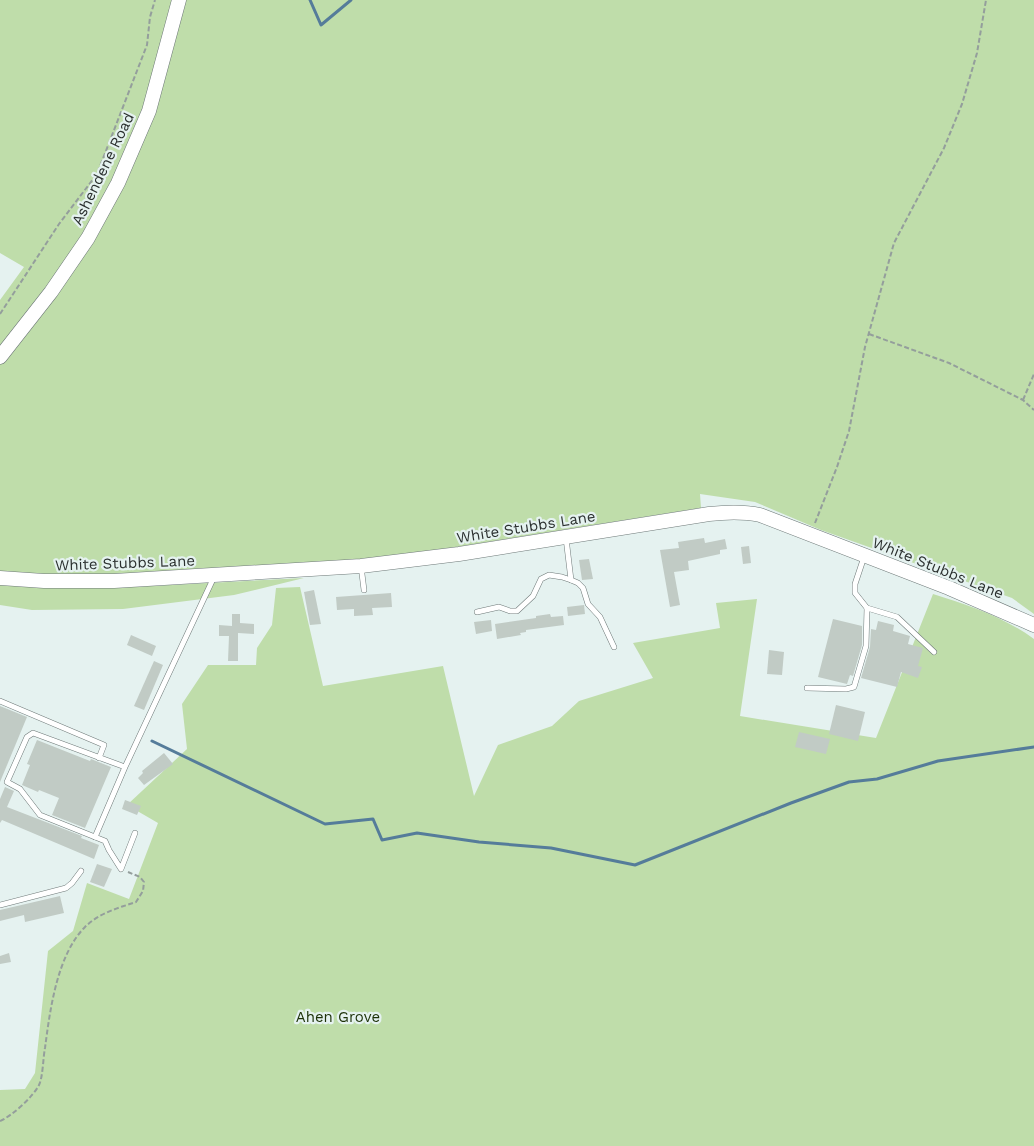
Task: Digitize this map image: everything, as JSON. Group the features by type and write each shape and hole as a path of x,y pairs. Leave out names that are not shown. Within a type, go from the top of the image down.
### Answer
{"street":[{"name":"Ashendene Road","path":"0,357 51,292 88,238 118,183 149,112 179,0"},
{"name":"White Stubbs Lane","path":"0,578 44,582 114,582 361,566 459,554 729,511 760,515 949,588 1034,625"}],"lane":[{"path":"566,538 571,580"},
{"path":"864,556 855,584 855,593 867,608 897,617 934,652"},
{"path":"361,566 364,590"},
{"path":"95,837 125,767 215,576"},
{"path":"476,612 499,607 510,611 517,611 533,596 542,579 549,576 562,577 571,580 583,588 588,604 600,617 614,647"},
{"path":"807,688 846,689 854,687 866,646 867,608"},
{"path":"0,701 104,745 100,758"},
{"path":"121,869 108,850 106,841 40,815 20,789 8,782 30,733 42,735 125,767"},
{"path":"121,869 135,833"},
{"path":"0,905 66,888 81,871"}],"path":[{"path":"0,314 59,224 96,174 147,45 150,17 155,0"},
{"path":"810,534 837,467 849,431 860,366 894,243 944,148 962,104 977,53 986,0"},
{"path":"869,334 949,363 1023,400 1034,410"},
{"path":"1023,400 1034,374"},
{"path":"0,1120 6,1118 30,1098 40,1084 46,1034 57,978 71,946 85,927 108,911 136,902 143,891 144,882 140,877 121,869"}],"green space":[{"path":"0,0 175,0 142,117 115,179 99,209 61,268 0,350 0,300 24,267 0,253"},
{"path":"185,0 1034,0 1034,614 1012,598 821,530 755,502 700,494 701,508 413,554 305,565 116,578 0,574 0,361 106,214"},
{"path":"304,578 234,595 123,609 32,610 0,605 0,582 151,586"},
{"name":"Ahen Grove","path":"300,587 323,686 443,666 474,796 498,745 552,726 579,701 653,678 633,643 720,628 716,603 757,599 740,716 876,738 933,594 998,618 1034,639 1034,1146 0,1146 0,1090 25,1089 35,1073 48,951 73,931 87,883 129,899 158,823 127,805 187,749 182,704 208,665 256,665 257,648 272,625 276,588"}],"building":[{"path":"704,538 705,543 725,539 727,549 720,550 720,554 688,561 689,570 674,572 680,605 670,607 660,550 679,548 678,542"},
{"path":"749,546 751,563 743,564 741,547"},
{"path":"589,559 593,579 582,580 579,560"},
{"path":"314,590 321,624 310,625 304,592"},
{"path":"391,593 392,607 372,608 373,615 354,616 354,609 337,610 336,597"},
{"path":"584,605 585,614 568,616 567,607"},
{"path":"232,614 240,614 240,623 254,624 254,634 238,633 238,661 228,661 229,636 219,636 219,625 232,626"},
{"path":"550,614 551,617 563,616 564,625 526,630 526,632 520,633 521,635 497,639 495,624"},
{"path":"833,619 862,626 862,645 853,676 850,675 847,684 818,677"},
{"path":"491,620 492,631 476,634 474,622"},
{"path":"878,621 894,625 893,631 910,636 908,644 923,648 918,666 922,667 918,678 901,672 897,687 861,678 870,647 871,629 876,630"},
{"path":"131,635 156,646 152,656 127,645"},
{"path":"769,650 784,652 782,675 767,674"},
{"path":"154,661 163,665 144,710 134,706"},
{"path":"836,705 865,712 858,741 829,734"},
{"path":"0,706 27,717 0,782"},
{"path":"799,732 830,739 826,754 795,747"},
{"path":"37,740 90,761 91,759 111,767 85,828 52,815 59,798 22,785 30,765 27,764"},
{"path":"164,753 173,764 144,785 138,778 143,773 142,771"},
{"path":"5,787 14,791 7,807 82,836 81,838 99,845 94,859 2,820 0,823 0,799"},
{"path":"125,800 141,806 137,815 122,809"},
{"path":"97,864 112,869 104,887 90,882"},
{"path":"60,896 64,913 25,922 24,915 0,921 0,910"},
{"path":"9,953 11,962 0,964 0,956"}],"waterway":[{"path":"310,0 321,25 351,0"},
{"path":"152,741 325,824 373,819 382,840 417,833 479,842 551,848 635,865 849,782 877,779 938,761 1034,747"}]}
